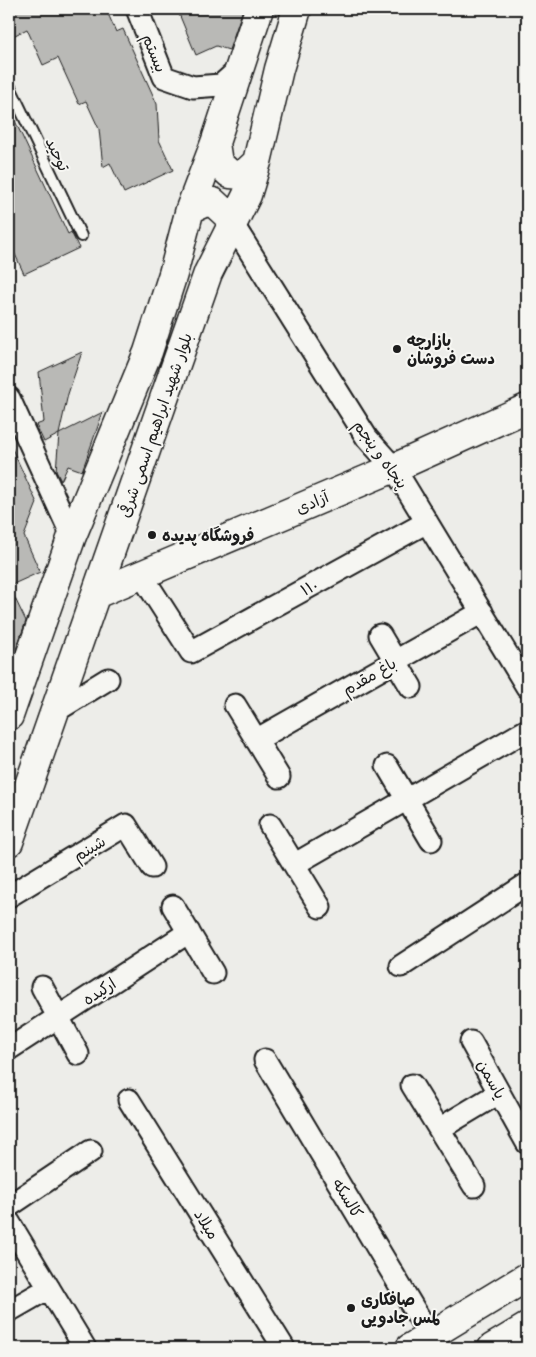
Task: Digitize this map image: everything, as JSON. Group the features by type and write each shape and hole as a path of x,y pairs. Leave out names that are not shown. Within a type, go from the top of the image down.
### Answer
{"main road":[{"name":"بلوار شهید ابراهیم اسمی شرقی","path":"9,716 72,536 148,352 173,274 190,209 215,143 259,9"},
{"name":"بلوار شهید ابراهیم اسمی شرقی","path":"9,842 208,274 247,195 279,69 297,9"},
{"path":"215,143 218,163 230,174 243,175 256,162"},
{"path":"190,209 204,203 213,202 227,214 232,223"},
{"name":"آزادی","path":"96,594 394,468 527,408"},
{"path":"420,1342 527,1277"},
{"path":"492,1348 527,1327"}],"street":[{"name":"بیستم","path":"138,9 164,78 193,87 221,85 238,69"},
{"name":"پنجاه و پنجم","path":"232,223 366,438 394,468 527,687"},
{"path":"9,398 72,536"},
{"name":"۱۱۰","path":"140,574 191,652 427,522"},
{"name":"باغ مقدم","path":"256,740 482,612"},
{"path":"380,635 411,687"},
{"path":"54,712 108,679"},
{"path":"235,705 279,778"},
{"path":"295,864 527,730"},
{"path":"387,766 431,840"},
{"name":"شبنم","path":"9,896 126,825 152,867"},
{"path":"270,825 320,907"},
{"path":"401,966 527,884"},
{"path":"173,906 213,974"},
{"name":"ارکیده","path":"9,1049 189,932"},
{"path":"42,988 78,1054"},
{"name":"یاسمن","path":"471,1042 527,1143"},
{"name":"کالسکه","path":"265,1060 420,1342"},
{"path":"412,1085 474,1186"},
{"path":"439,1129 499,1093"},
{"name":"میلاد","path":"129,1100 284,1348"},
{"path":"9,1206 91,1151"},
{"path":"9,1222 85,1348"},
{"path":"9,1311 49,1288"}],"lane":[{"name":"توحید","path":"9,85 81,236"}],"building":[{"path":"9,9 106,9 116,32 123,29 157,104 159,140 173,170 124,193 110,163 103,167 99,129 86,101 79,104 58,58 43,65 27,29 9,38"},
{"path":"177,9 243,9 229,50 216,46 196,55"},
{"path":"9,108 68,234 71,232 79,248 24,274 9,241"},
{"path":"82,352 68,394 59,434 44,442 36,425 44,422 39,372"},
{"path":"103,412 82,471 68,466 61,481 56,471 59,434"},
{"path":"9,442 37,503 24,536 40,572 9,586"},
{"path":"9,586 26,621 9,669"}],"place":[{"name":"بازارچه دست فروشان","path":"397,349"},
{"name":"فروشگاه پدیده","path":"152,535"},
{"name":"صافکاری لمس جادویی","path":"351,1308"}]}
